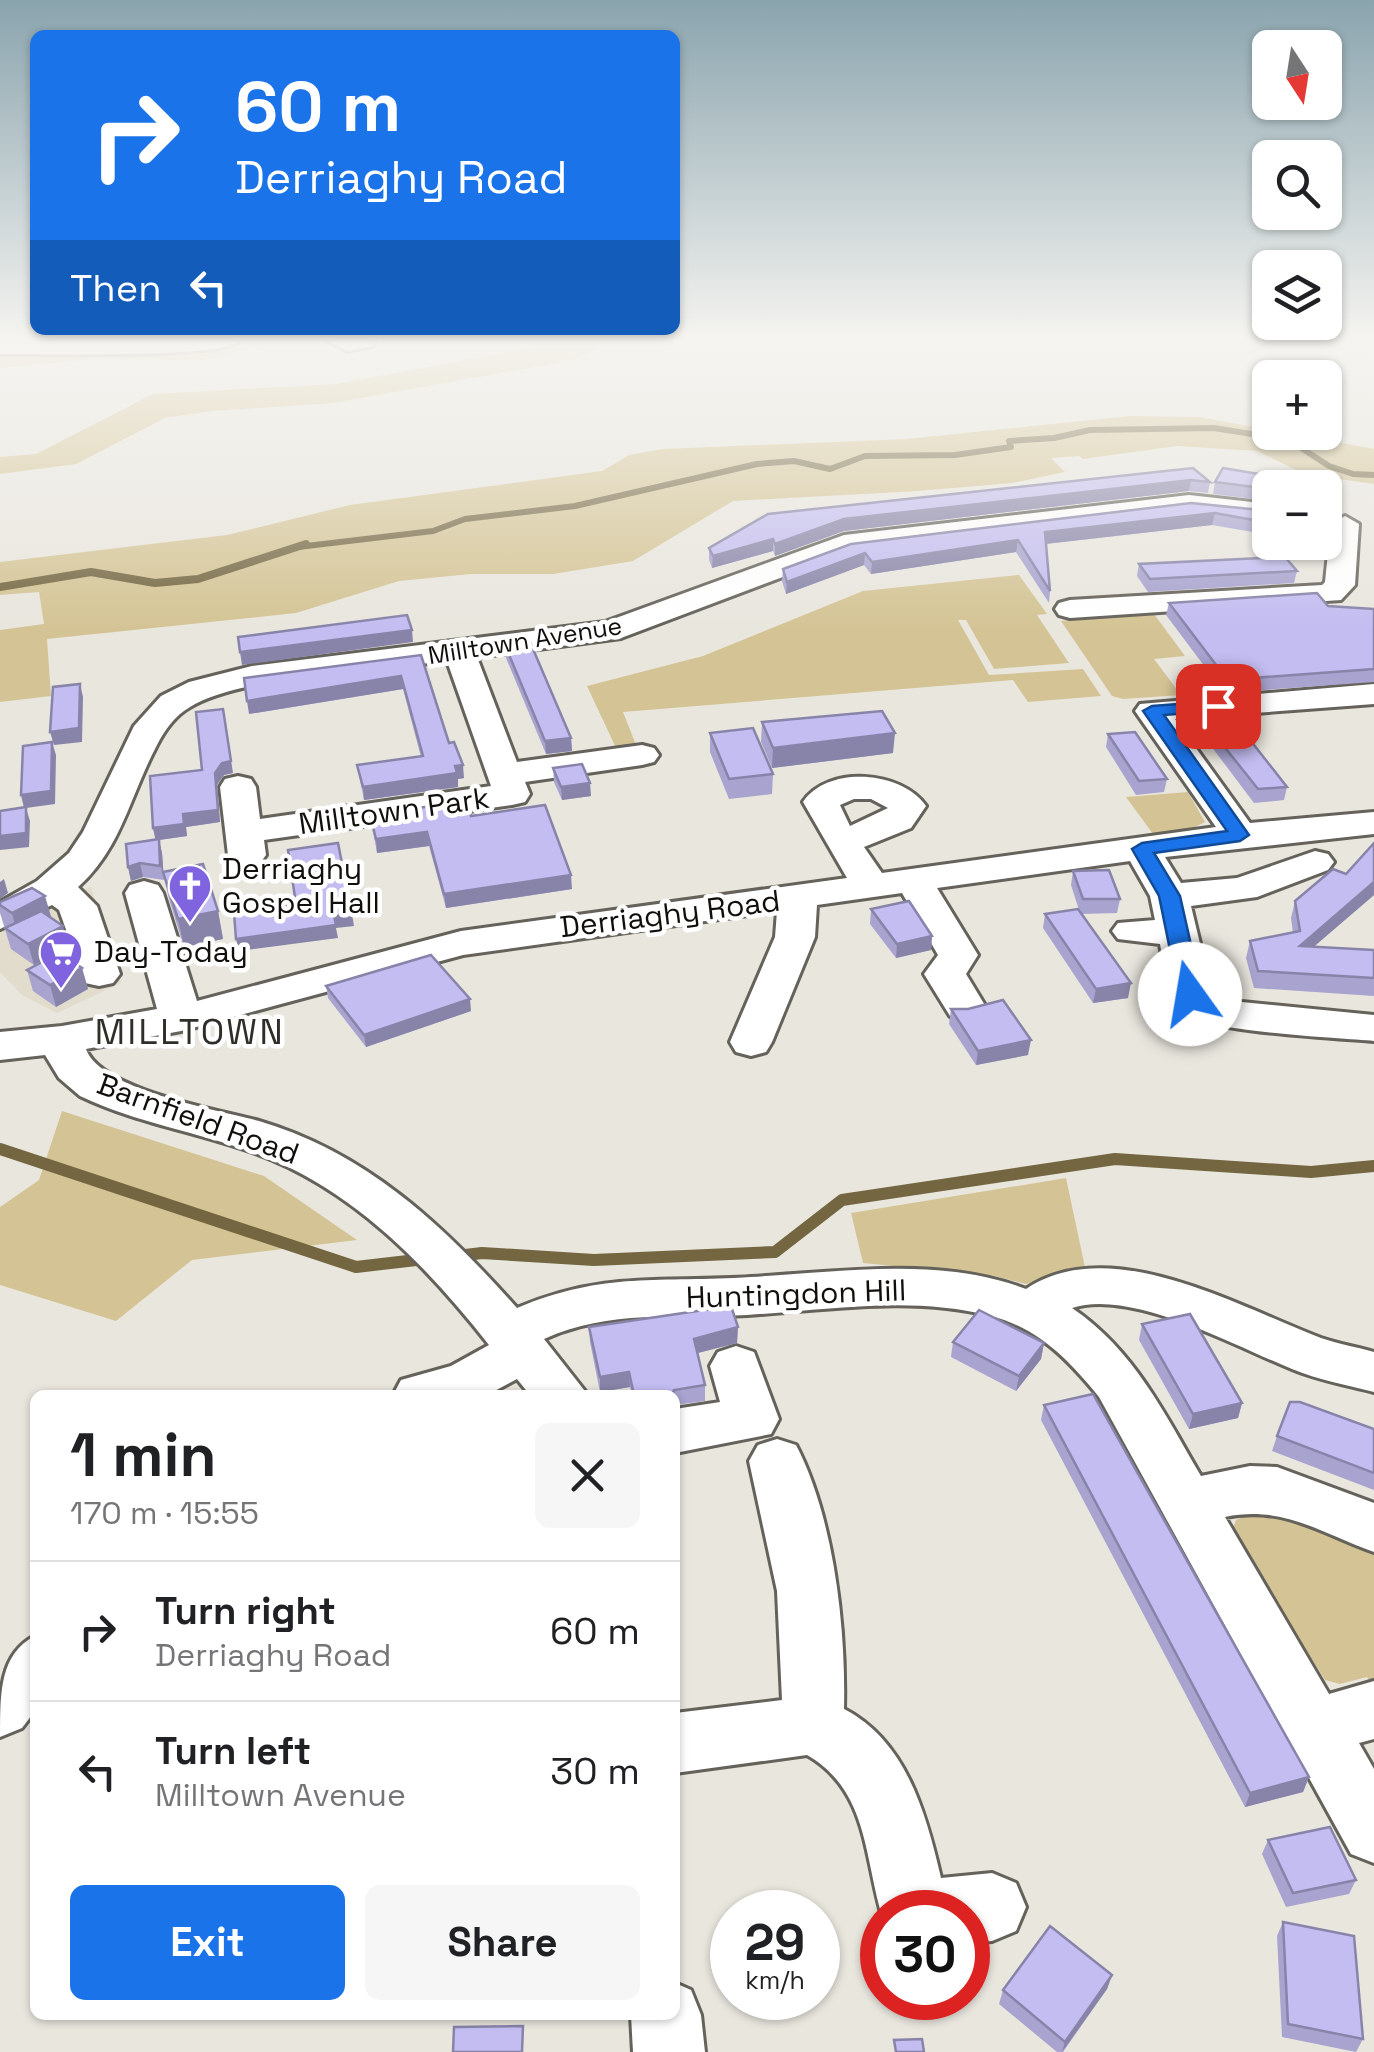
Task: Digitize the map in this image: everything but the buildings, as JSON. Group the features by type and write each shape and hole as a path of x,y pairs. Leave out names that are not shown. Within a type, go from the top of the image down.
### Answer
{"street":[{"name":"Milltown Avenue","path":"0,917 55,887 92,849 146,736 174,702 209,687 252,676 610,631 844,544 1189,503 1252,510"},
{"path":"1330,594 1340,584 1348,524"},
{"path":"1070,609 1330,594 1361,597"},
{"name":"Milltown Park","path":"238,787 246,843 512,794 459,651"},
{"path":"1240,835 1152,711 1374,694"},
{"path":"505,774 638,761"},
{"name":"Derriaghy Road","path":"0,1046 62,1040 181,1018 461,943 1240,835 1366,827"},
{"path":"845,841 872,888"},
{"path":"1142,849 1173,914 1190,994 1198,1005 1215,1012 1374,1028"},
{"path":"1132,932 1315,862"},
{"path":"914,882 958,955 945,974 965,1006"},
{"path":"55,887 77,906 100,974"},
{"path":"144,893 181,1018"},
{"path":"751,1042 795,936 798,898"},
{"name":"Barnfield Road","path":"62,1040 70,1068 98,1088 281,1145 333,1169 377,1200 437,1258 557,1390"},
{"name":"Huntingdon Hill","path":"438,1390 466,1382 516,1343 596,1301 754,1296 834,1286 882,1285 977,1294 1034,1309 1070,1327 1099,1353 1184,1502 1345,1718 1374,1831"},
{"path":"1034,1309 1063,1289 1093,1286 1134,1292 1226,1318 1312,1356 1374,1372"},
{"path":"680,1430 752,1419 736,1366"},
{"path":"777,1461 798,1530 815,1680 812,1725"},
{"path":"1184,1502 1250,1489 1277,1490 1374,1528"},
{"path":"0,1708 30,1669"},
{"path":"680,1741 812,1725 849,1746 876,1776 910,1890"},
{"path":"666,2020 669,2052"}],"shaded area":[{"path":"70,437 129,437 76,464 0,474 0,457 36,454"},
{"path":"929,437 1252,437 1252,450 1342,450 1342,443 1374,449 1374,484 1342,479 1342,470 1296,470 1257,451 1177,446 1083,459 1051,458 1065,472 1012,483 733,501 633,561 553,574 471,574 399,581 296,613 47,639 51,696 0,702 0,630 44,624 39,592 0,595 0,562 227,535 350,505 602,471 629,455 662,449"},
{"path":"1019,575 1047,614 1037,615 1069,663 994,669 966,620 958,620 989,675 1083,669 1101,696 1028,702 1013,680 623,712 636,745 616,748 587,686 703,656 863,591"},
{"path":"1151,610 1185,656 1154,659 1181,695 1123,699 1112,696 1061,621"},
{"path":"1188,792 1205,822 1193,828 1153,834 1126,797"},
{"path":"91,887 121,983 57,1013 22,995 0,972 0,927 36,907"},
{"path":"62,1111 264,1176 357,1240 192,1260 116,1321 0,1285 0,1207 39,1180"},
{"path":"1066,1178 1086,1272 1026,1284 994,1276 863,1263 851,1213"},
{"path":"1243,1505 1374,1542 1374,1688 1367,1677 1340,1684 1325,1680 1232,1531 1236,1520 1249,1514"}],"waterway":[{"path":"298,547 433,531 465,519 575,506 757,464 794,461 830,469 865,456 955,455 1011,447 1009,441 1060,437"},
{"path":"1269,437 1289,440 1329,466 1353,474 1374,475"},
{"path":"0,587 91,572 155,583 198,579 306,544"},
{"path":"0,1149 356,1267 425,1259"},
{"path":"457,1256 482,1253 594,1260 775,1252 842,1200 1115,1159 1311,1172 1374,1166"}],"place":[{"name":"Derriaghy Gospel Hall","path":"190,924"},
{"name":"Day-Today","path":"61,990"}],"district":[{"name":"MILLTOWN","path":"190,1032"}],"route":[{"path":"1190,994 1169,896 1142,849 1240,835 1152,711 1218,706"}]}
